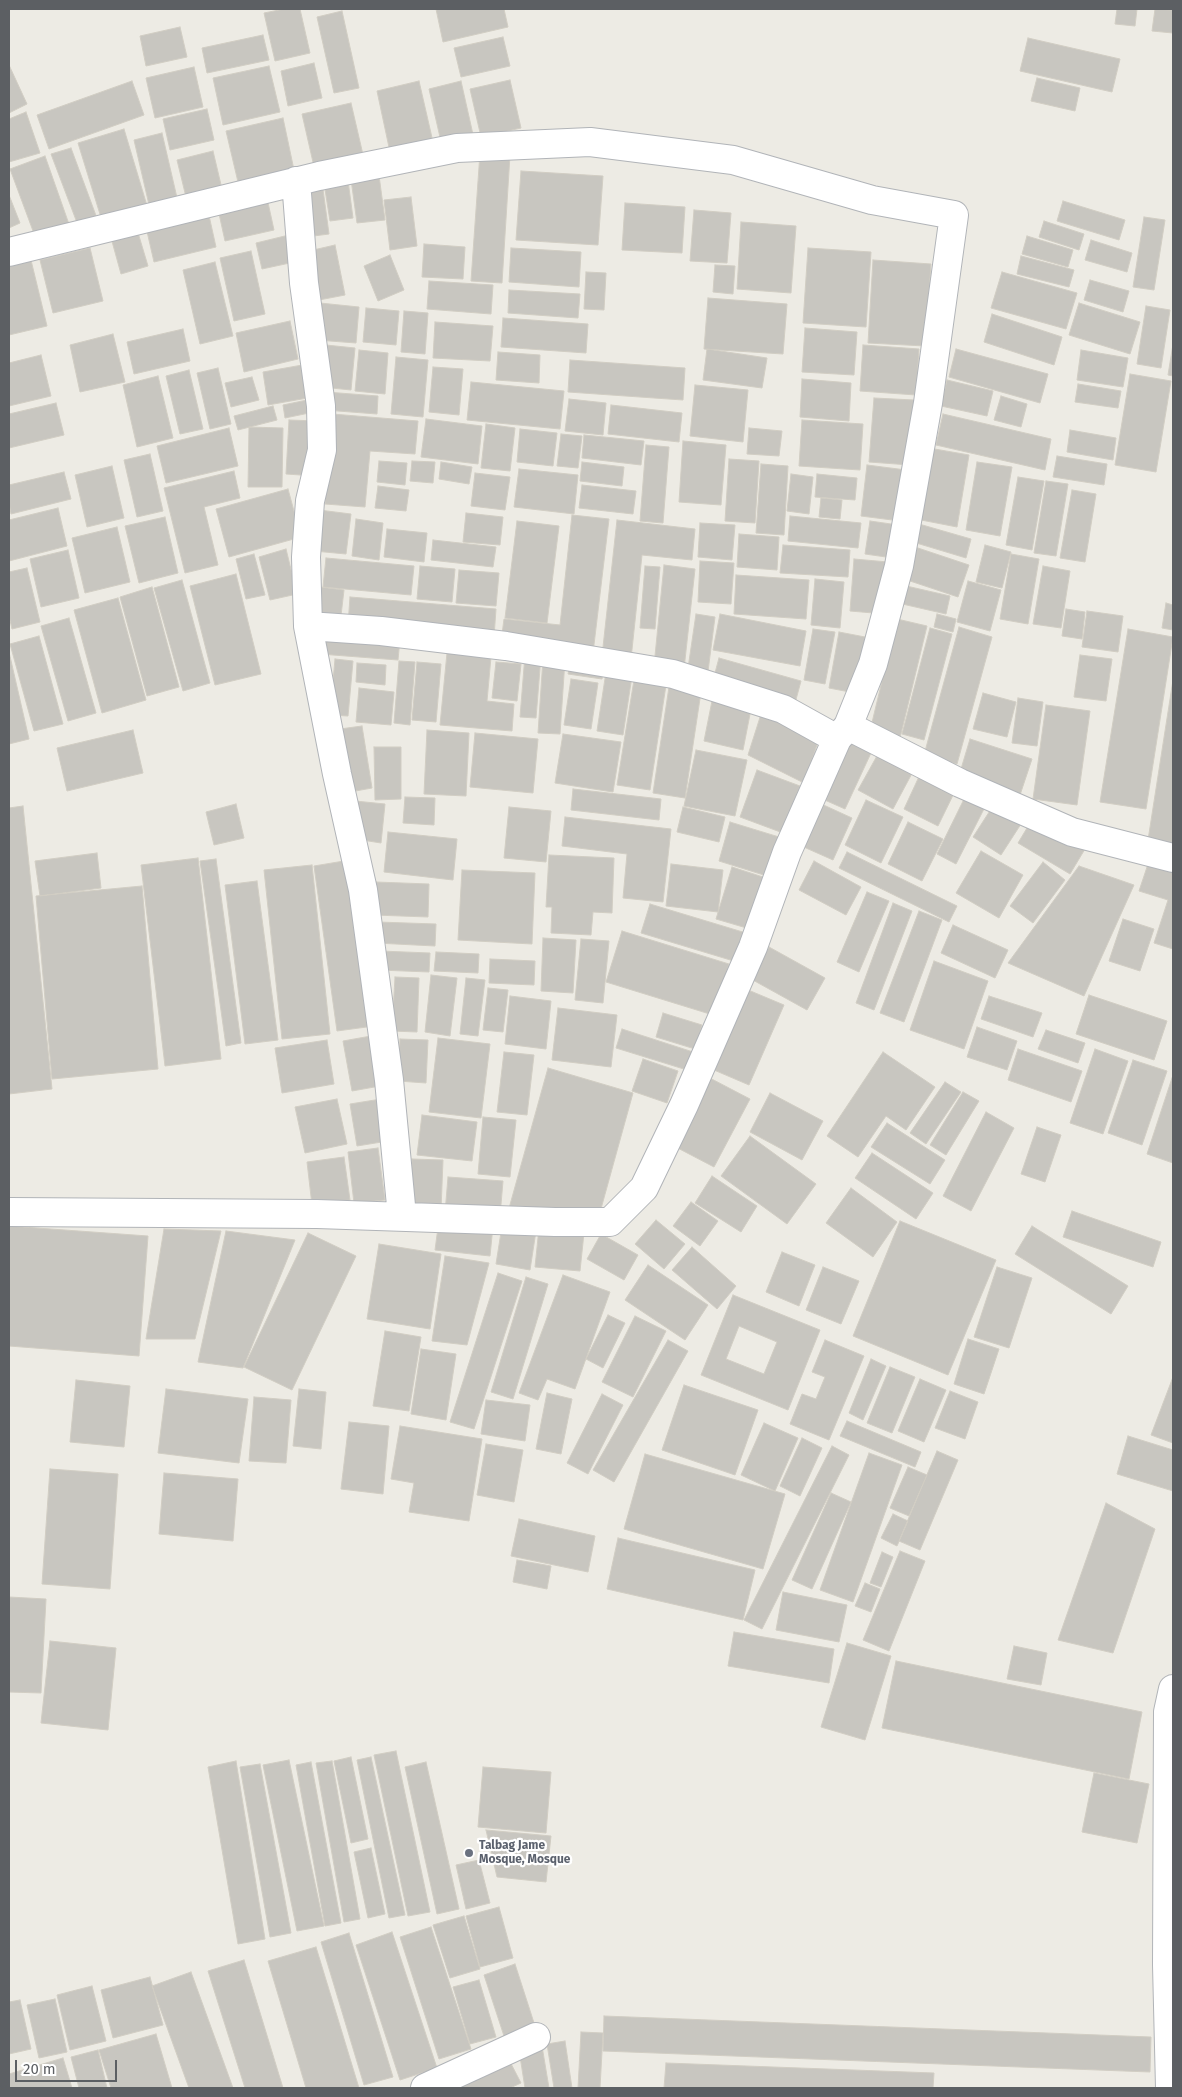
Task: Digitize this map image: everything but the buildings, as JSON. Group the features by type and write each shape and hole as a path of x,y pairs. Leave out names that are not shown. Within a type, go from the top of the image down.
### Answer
{"street":[{"path":"9,252 296,181 457,148 590,142 733,160 872,200 954,215 928,403 899,566 873,664 787,852 753,947 684,1105 644,1188 610,1222 317,1214 9,1212"},
{"path":"296,181 304,283 318,375 322,433 322,450 310,501 306,557 308,626 337,774 363,890 388,1080 402,1216"},
{"path":"308,626 381,630 506,646 673,674 783,709 842,732 1072,832 1173,858"},
{"path":"1170,2088 1167,1965 1168,1722 1173,1689"},
{"path":"425,2088 536,2037"}],"place":[{"name":"Talbag Jame Mosque, Mosque","path":"469,1853"}]}
